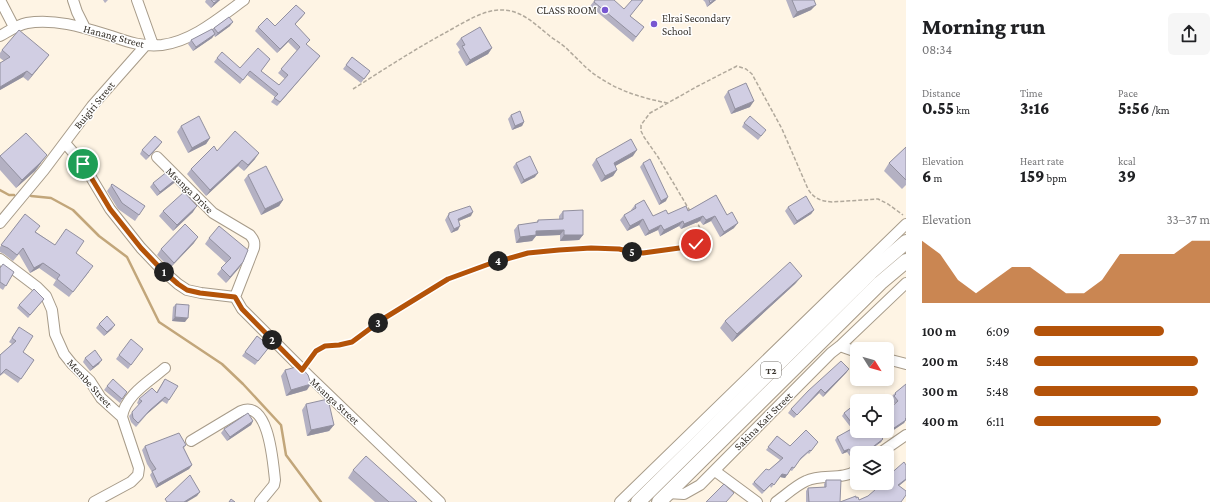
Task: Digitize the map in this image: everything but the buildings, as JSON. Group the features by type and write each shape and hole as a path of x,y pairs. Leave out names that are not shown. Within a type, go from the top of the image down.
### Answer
{"highway":[{"name":"T2","path":"638,502 871,272 906,242"},
{"name":"T2","path":"663,498 880,283 906,261"}],"street":[{"path":"0,0 14,27"},
{"path":"73,0 77,12 86,28"},
{"path":"137,0 149,46"},
{"name":"Hanang Street","path":"0,36 14,27 27,23 43,22 86,28 149,46 163,45 182,40 203,29 244,0"},
{"name":"Buigiri Street","path":"0,223 44,170 92,106 149,46"},
{"path":"64,142 83,164 110,209 141,248 162,270 187,290 235,297"},
{"name":"Msanga Drive","path":"157,157 213,213 250,235 254,239 254,248 235,297"},
{"path":"620,502 906,224"},
{"name":"Membe Street","path":"0,259 37,287 46,296 52,310 55,334 64,354 90,381 101,398 122,417 140,471 136,478 131,482 94,502"},
{"name":"Sakina Kati Street","path":"663,498 684,494 700,485 819,364 906,283"},
{"name":"Msanga Street","path":"235,297 242,309 302,370 440,502"},
{"path":"840,346 850,350"},
{"path":"894,361 906,364"},
{"path":"122,417 123,410 128,401 166,368"},
{"path":"191,442 241,410 248,408 256,412 265,427 270,443 275,480 274,486 260,502"},
{"path":"890,446 906,435"},
{"path":"715,471 757,502"},
{"path":"776,502 806,481 817,477 841,476 850,473"}],"path":[{"path":"352,89 414,50 462,23 486,12 501,10 513,11 526,17 569,51 599,78 615,87 640,97 668,103"},
{"path":"302,370 316,351 325,346 352,342 383,319 448,279 489,264 528,253 559,250 591,248 619,249 643,253 695,245 702,234 700,228 641,131 641,125 650,113 734,67 746,69 752,74 782,129 808,189 813,196 825,202 878,199 888,204 906,217"}],"waterway":[{"path":"0,190 9,195 14,195"},
{"path":"31,196 51,198 73,210 99,236 127,257 159,322 222,364 281,425 286,455 321,502"}],"place":[{"name":"CLASS ROOM","path":"605,10"},
{"name":"Elrai Secondary School","path":"654,24"}],"route":[{"path":"83,164 110,209 141,248 162,270 187,290 235,297 237,303 242,309 302,370 316,351 325,346 352,342 383,319 448,279 489,264 528,253 559,250 591,248 619,249 643,253 694,246 696,244"}]}
